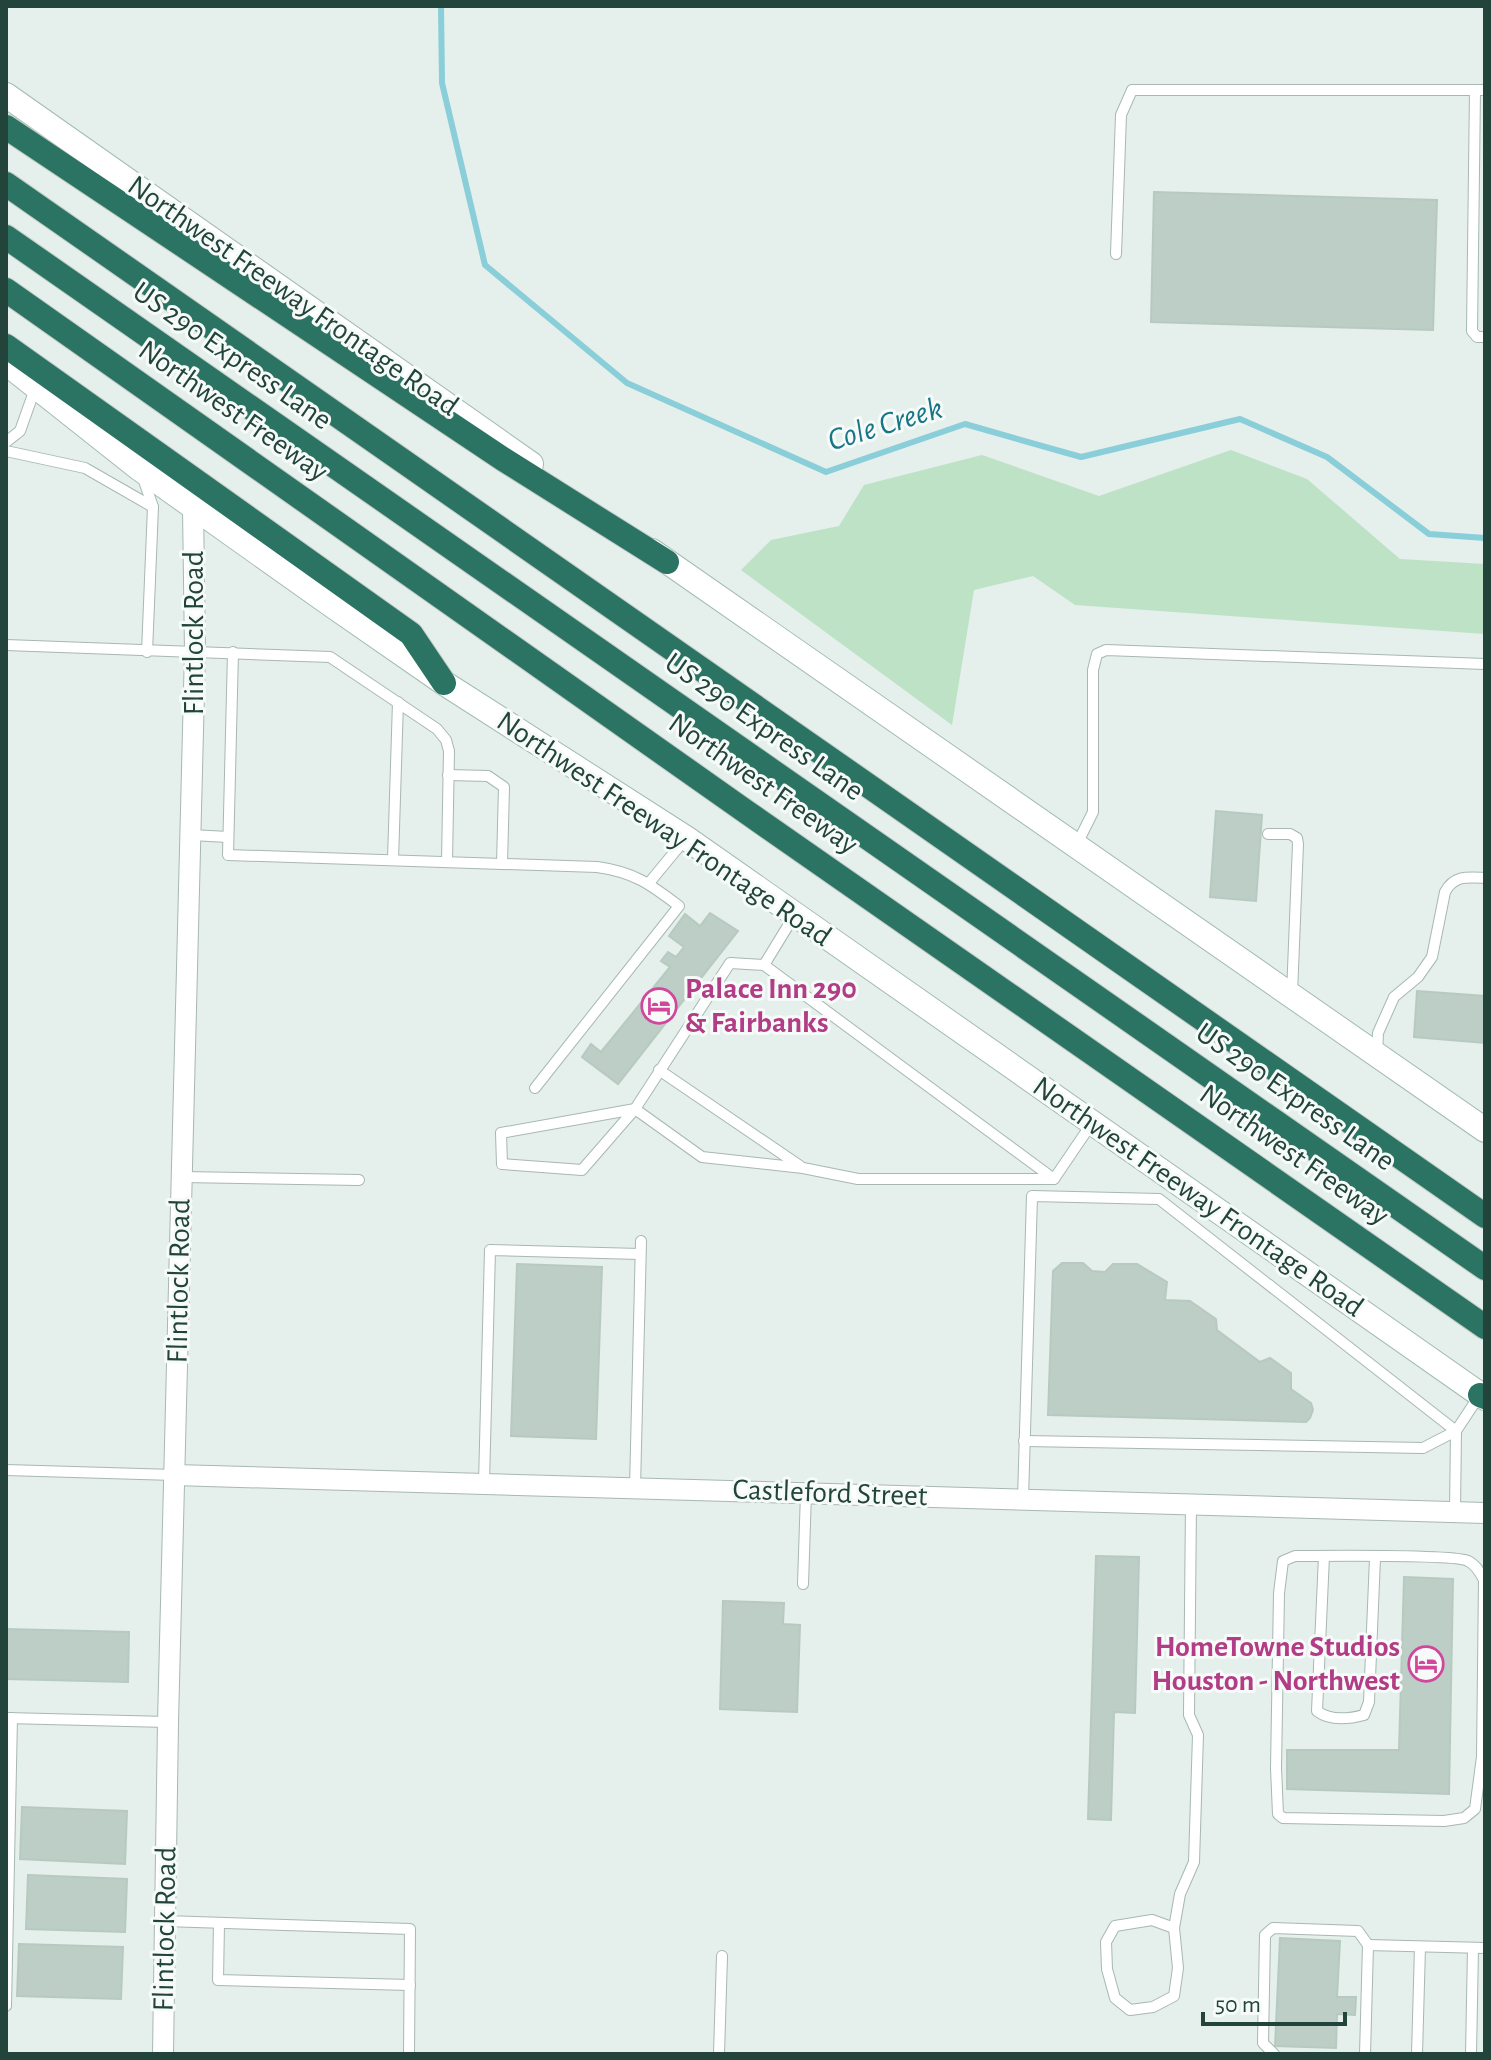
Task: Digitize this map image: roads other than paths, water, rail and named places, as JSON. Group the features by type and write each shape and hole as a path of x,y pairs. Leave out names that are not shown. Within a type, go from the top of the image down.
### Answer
{"highway":[{"path":"6,127 503,459 667,562"},
{"name":"Northwest Freeway","path":"6,184 1485,1216"},
{"name":"US 290 Express Lane","path":"6,237 1485,1268"},
{"name":"Northwest Freeway","path":"6,290 783,838 1485,1327"},
{"path":"6,346 411,634 444,683"}],"main road":[{"name":"Northwest Freeway Frontage Road","path":"6,95 352,336 667,562 1485,1130"},
{"name":"Northwest Freeway Frontage Road","path":"6,363 193,508 444,683 686,838 1483,1397"}],"street":[{"name":"Flintlock Road","path":"163,2054 168,1722 195,651 193,508"},
{"name":"Castleford Street","path":"174,1475 1485,1513"}],"lane":[{"path":"1116,254 1121,115 1132,90 1480,90 1472,331 1477,337 1485,337"},
{"path":"6,442 20,431 36,385"},
{"path":"6,451 85,468 153,507"},
{"path":"140,469 153,507 147,652"},
{"path":"6,645 330,657 437,729 446,740 449,751 447,862"},
{"path":"1076,847 1093,812 1093,670 1097,654 1106,650 1485,664"},
{"path":"233,652 228,855 615,869 649,883 679,906 535,1088"},
{"path":"393,860 398,702"},
{"path":"448,775 488,776 504,787 502,864"},
{"path":"1268,834 1294,836 1298,844 1292,996"},
{"path":"191,835 228,837"},
{"path":"649,883 686,838"},
{"path":"1377,1055 1378,1033 1394,997 1418,977 1432,957 1449,885 1465,877 1485,878"},
{"path":"764,965 794,916"},
{"path":"1054,1179 764,965 730,963 635,1109 582,1170 502,1164 501,1133 635,1109 702,1157 803,1168 858,1179 1054,1179"},
{"path":"659,1070 803,1168"},
{"path":"1054,1179 1092,1122"},
{"path":"182,1177 359,1180"},
{"path":"1023,1499 1032,1196 1159,1199 1184,1187"},
{"path":"1159,1199 1456,1431"},
{"path":"635,1488 641,1241"},
{"path":"484,1483 490,1250 640,1254"},
{"path":"1024,1441 1423,1448 1456,1431 1483,1397"},
{"path":"1455,1511 1456,1431"},
{"path":"6,1470 174,1475"},
{"path":"803,1584 806,1493"},
{"path":"1174,1928 1152,1920 1115,1926 1106,1942 1107,1969 1115,1998 1130,2010 1153,2007 1174,1996 1178,1968 1174,1928 1180,1894 1194,1862 1198,1735 1189,1715 1191,1503"},
{"path":"1295,1556 1375,1558 1466,1559 1478,1569 1484,1580 1483,1757 1475,1809 1464,1818 1444,1821 1283,1818 1278,1814 1275,1783 1280,1571 1283,1561 1295,1556"},
{"path":"1324,1556 1317,1711 1323,1715 1349,1719 1364,1715 1369,1702 1375,1558"},
{"path":"6,2006 9,1718 168,1722"},
{"path":"165,1921 410,1929 409,2054"},
{"path":"219,1923 218,1980 410,1985"},
{"path":"1274,2054 1263,2043 1265,1935 1273,1928 1358,1931 1368,1945 1365,2054"},
{"path":"1368,1945 1485,1948"},
{"path":"1417,2054 1420,1947"},
{"path":"1471,2054 1473,1948"},
{"path":"719,2054 722,1956"}],"waterway":[{"name":"Cole Creek","path":"441,6 442,83 485,265 627,383 826,472 965,424 1081,457 1240,419 1327,457 1429,534 1485,538"}],"place":[{"name":"Palace Inn 290 & Fairbanks","path":"659,1006"},
{"name":"HomeTowne Studios Houston - Northwest","path":"1426,1664"}]}
